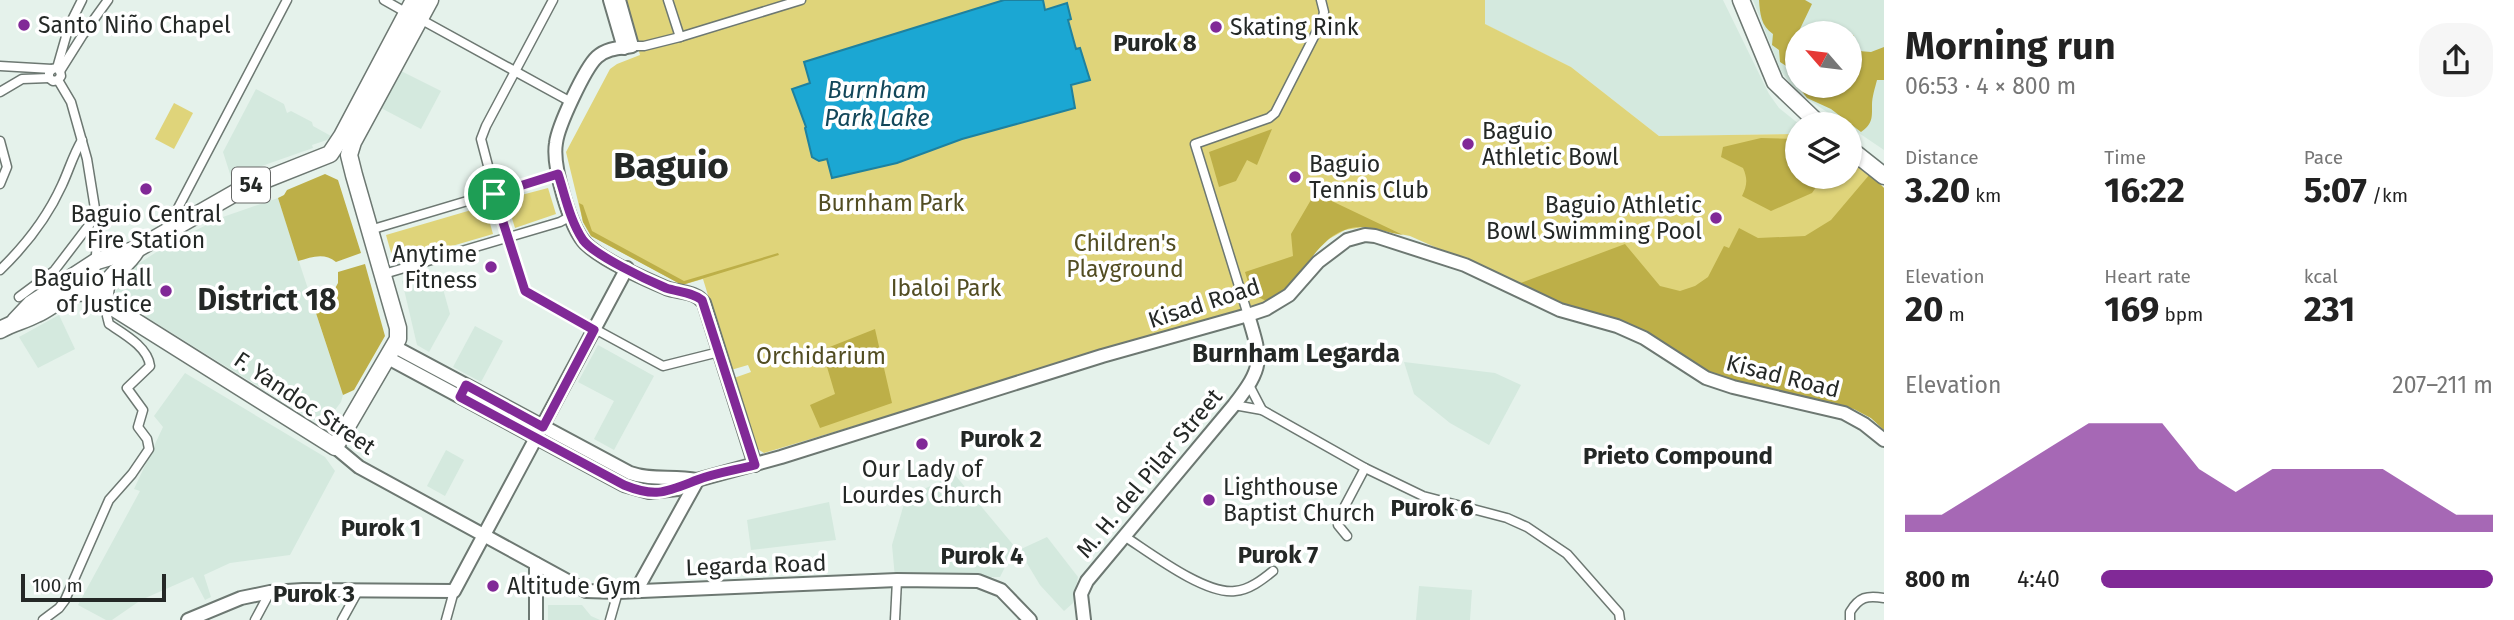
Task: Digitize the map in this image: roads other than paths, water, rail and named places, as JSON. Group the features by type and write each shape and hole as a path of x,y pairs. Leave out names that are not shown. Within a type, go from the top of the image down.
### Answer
{"highway":[{"path":"335,447 398,339 398,328 384,274 349,155 377,83 414,11 430,0"},
{"path":"1741,0 1775,82 1806,112"},
{"path":"1766,63 1817,112"},
{"path":"354,175 342,160 330,154 377,83"},
{"path":"1862,148 1884,162"},
{"name":"54","path":"0,330 15,321 31,304 97,261 137,249 176,224 242,189 330,154"},
{"path":"1862,159 1884,176"},
{"path":"15,321 36,315 68,295 80,291 105,301 106,283 126,265 137,249"},
{"name":"F. Yandoc Street","path":"105,301 335,447"}],"main road":[{"path":"610,0 628,47"},
{"path":"619,0 628,47"},
{"path":"628,47 611,49 598,56 571,102 556,141 558,174 571,216 586,243 667,288 700,297 755,465"},
{"name":"Kisad Road","path":"391,352 619,475 646,478 677,476 697,480 755,465 1102,356 1266,309 1289,295 1318,262 1347,240 1364,235 1376,236 1465,265 1560,310 1616,326 1644,338 1706,378 1844,413 1884,440"},
{"path":"188,620 241,598 270,592 454,591 627,268"},
{"name":"M. H. del Pilar Street","path":"1084,620 1082,594 1087,581 1249,385 1259,359 1248,315"},
{"name":"F. Yandoc Street","path":"335,447 359,467 484,536"},
{"path":"636,591 697,480"},
{"name":"Legarda Road","path":"484,536 586,591 955,580 990,584 1001,590 1030,620"},
{"path":"536,564 536,620"}],"street":[{"path":"43,620 65,600 109,500 149,449 147,439 138,427 143,410 127,388 150,366 150,361 133,341 109,324 105,301 94,283 97,261 96,216 82,140 71,102 55,73 69,26 82,0"},
{"path":"0,92 22,79 55,73 108,0"},
{"path":"176,224 177,208 287,0"},
{"path":"384,0 414,11 571,102"},
{"path":"553,0 482,134 494,194 525,291 663,366 719,352"},
{"path":"668,0 680,37"},
{"path":"628,47 680,37 801,0"},
{"path":"1248,315 1195,144 1269,118 1275,113 1322,21 1324,12 1321,0"},
{"path":"0,66 18,65 55,73"},
{"path":"0,270 37,229 62,185 73,154 82,140"},
{"path":"0,141 6,167 0,184"},
{"path":"369,230 558,174"},
{"path":"19,297 54,271 96,216"},
{"path":"384,274 571,216"},
{"path":"1249,385 1262,410"},
{"path":"1234,405 1262,410 1365,468 1423,496 1507,519 1539,534 1579,565 1619,612 1620,620"},
{"path":"1347,536 1338,525 1338,519 1365,468"},
{"path":"1124,536 1180,573 1221,590 1242,590 1260,582 1273,571"},
{"path":"895,620 897,580"},
{"path":"342,620 358,591"},
{"path":"446,620 454,591"},
{"path":"255,620 270,592"},
{"path":"610,620 618,592"},
{"path":"1850,620 1850,612 1862,598 1884,598"}],"water":[{"name":"Burnham Park Lake","path":"1004,0 1043,0 1045,10 1067,3 1071,19 1068,20 1076,49 1080,48 1090,80 1071,85 1075,108 962,139 897,163 832,178 827,159 819,161 812,157 806,127 792,89 810,83 804,62"}],"place":[{"name":"Santo Niño Chapel","path":"24,25"},
{"name":"Skating Rink","path":"1216,27"},
{"name":"Baguio Athletic Bowl","path":"1468,144"},
{"name":"Baguio Tennis Club","path":"1295,177"},
{"name":"Baguio Central Fire Station","path":"146,189"},
{"name":"Baguio Athletic Bowl Swimming Pool","path":"1716,218"},
{"name":"Anytime Fitness","path":"491,267"},
{"name":"Baguio Hall of Justice","path":"166,291"},
{"name":"Our Lady of Lourdes Church","path":"922,444"},
{"name":"Lighthouse Baptist Church","path":"1209,500"},
{"name":"Altitude Gym","path":"493,586"}],"district":[{"name":"Purok 8","path":"1155,43"},
{"name":"Baguio","path":"671,165"},
{"name":"District 18","path":"267,300"},
{"name":"Burnham Legarda","path":"1296,353"},
{"name":"Purok 2","path":"1001,439"},
{"name":"Prieto Compound","path":"1678,456"},
{"name":"Purok 6","path":"1432,508"},
{"name":"Purok 1","path":"381,528"},
{"name":"Purok 7","path":"1278,555"},
{"name":"Purok 4","path":"982,556"},
{"name":"Purok 3","path":"314,594"}],"park label":[{"name":"Burnham Park","path":"891,203"},
{"name":"Children's Playground","path":"1125,256"},
{"name":"Ibaloi Park","path":"946,288"},
{"name":"Orchidarium","path":"821,356"}]}
